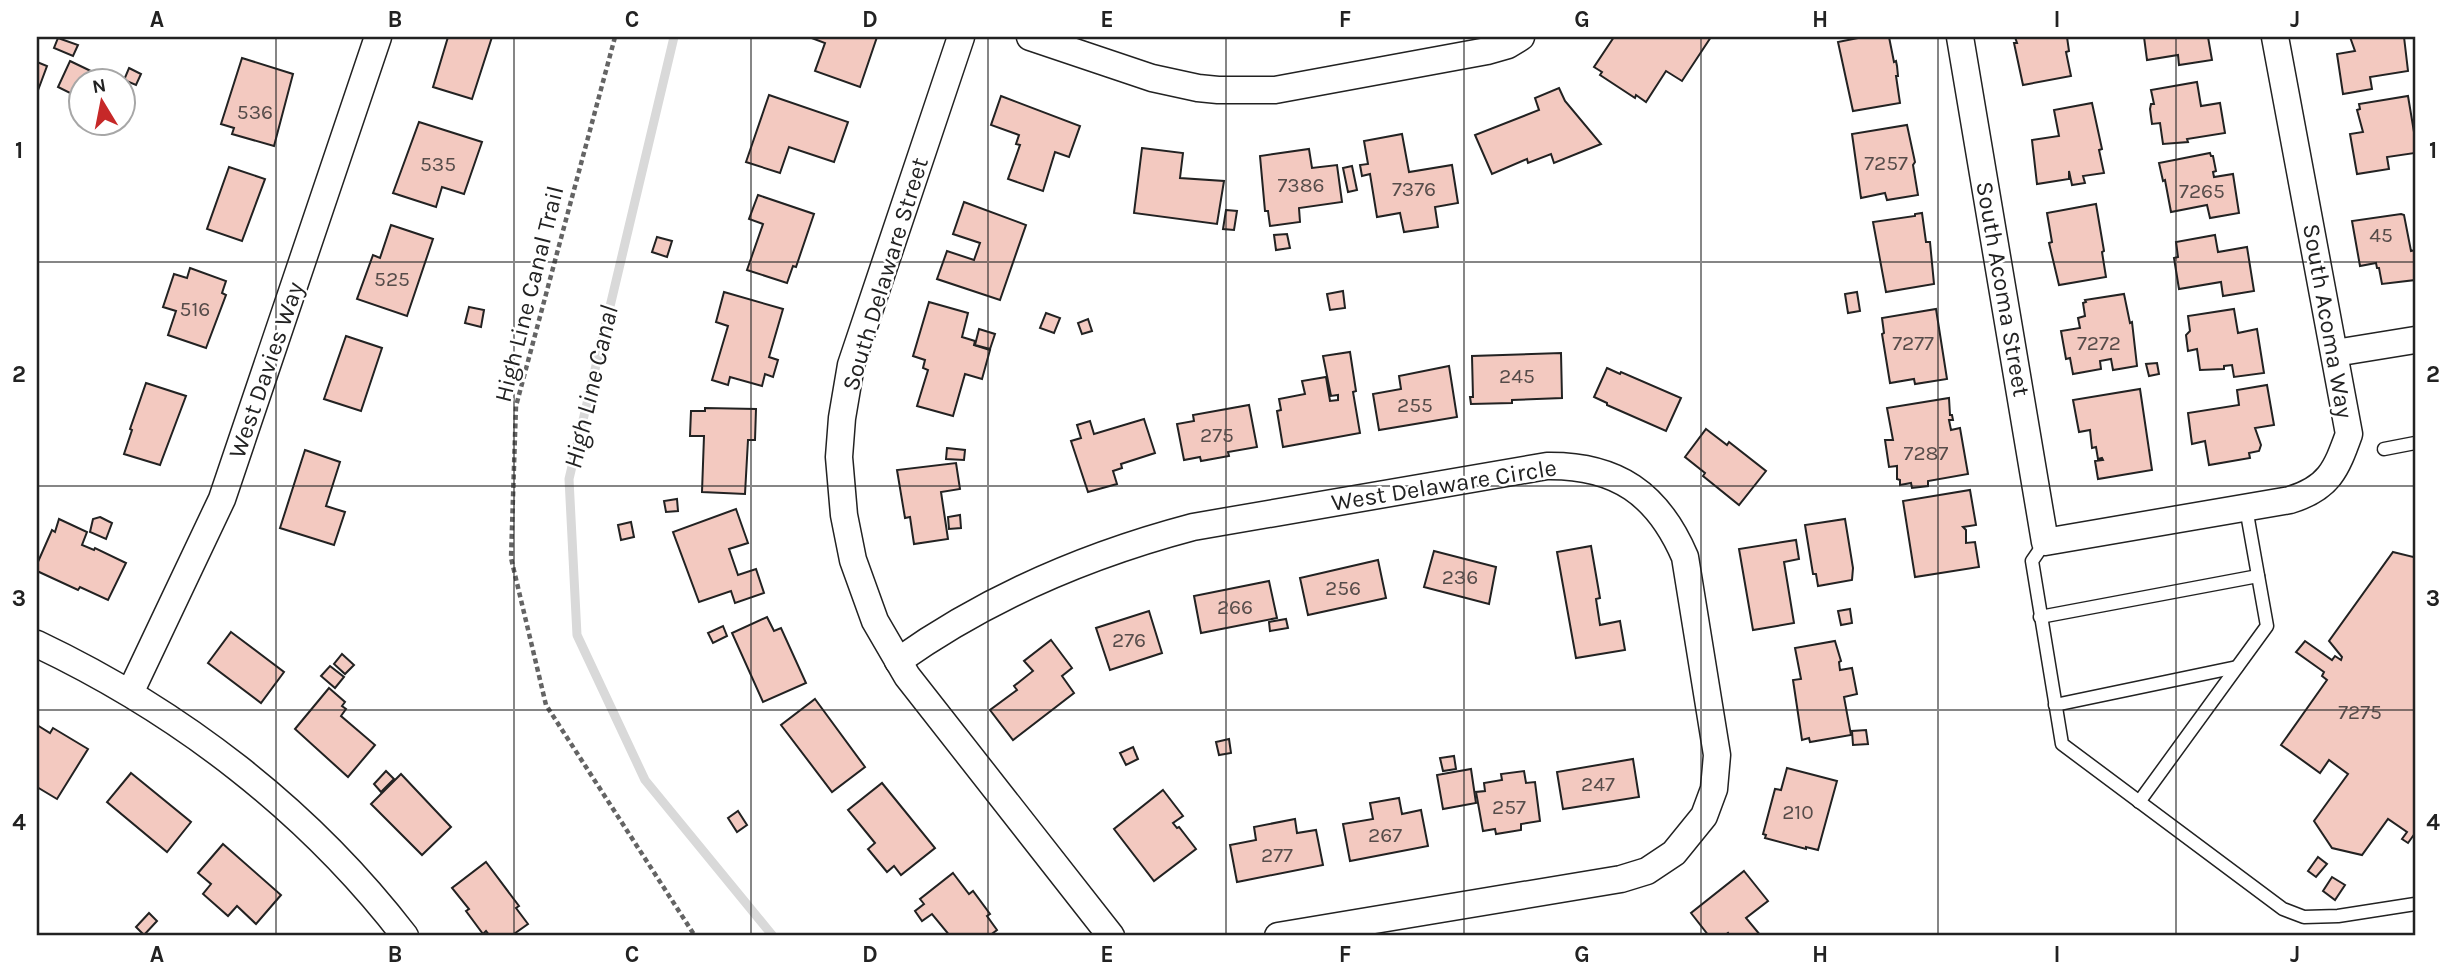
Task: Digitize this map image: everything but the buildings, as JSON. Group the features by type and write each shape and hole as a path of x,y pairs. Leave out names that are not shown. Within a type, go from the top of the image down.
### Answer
{"street":[{"name":"West Davies Way","path":"130,693 222,499 378,37"},
{"name":"South Delaware Street","path":"961,37 851,365 842,418 840,468 844,514 853,559 875,621 907,676 1111,936"},
{"path":"1030,37 1152,78 1198,88 1275,90 1488,51 1508,45 1521,37"},
{"name":"South Acoma Street","path":"1960,37 2045,542"},
{"name":"South Acoma Way","path":"2045,542 2290,500 2307,495 2318,488 2337,467 2349,434 2275,37"},
{"path":"2335,353 2415,340"},
{"name":"West Delaware Circle","path":"898,661 932,636 994,600 1072,565 1138,541 1193,527 1548,466 1575,466 1608,474 1648,500 1674,531 1685,557 1717,755 1714,789 1704,816 1687,838 1674,853 1647,871 1621,879 1278,936"},
{"path":"37,644 84,666 130,693 241,769 280,802 341,861 405,936"}],"lane":[{"path":"2384,449 2415,443"},
{"path":"2139,802 2267,626 2246,508"},
{"path":"2045,542 2032,561 2062,744 2283,908 2304,917 2338,916 2415,904"},
{"path":"2040,617 2258,576"},
{"path":"2055,705 2237,667"}],"path":[{"name":"High Line Canal Trail","path":"615,37 516,406 510,558 546,705 695,936"}],"waterway":[{"name":"High Line Canal","path":"674,37 569,479 577,635 645,780 773,936"}]}
